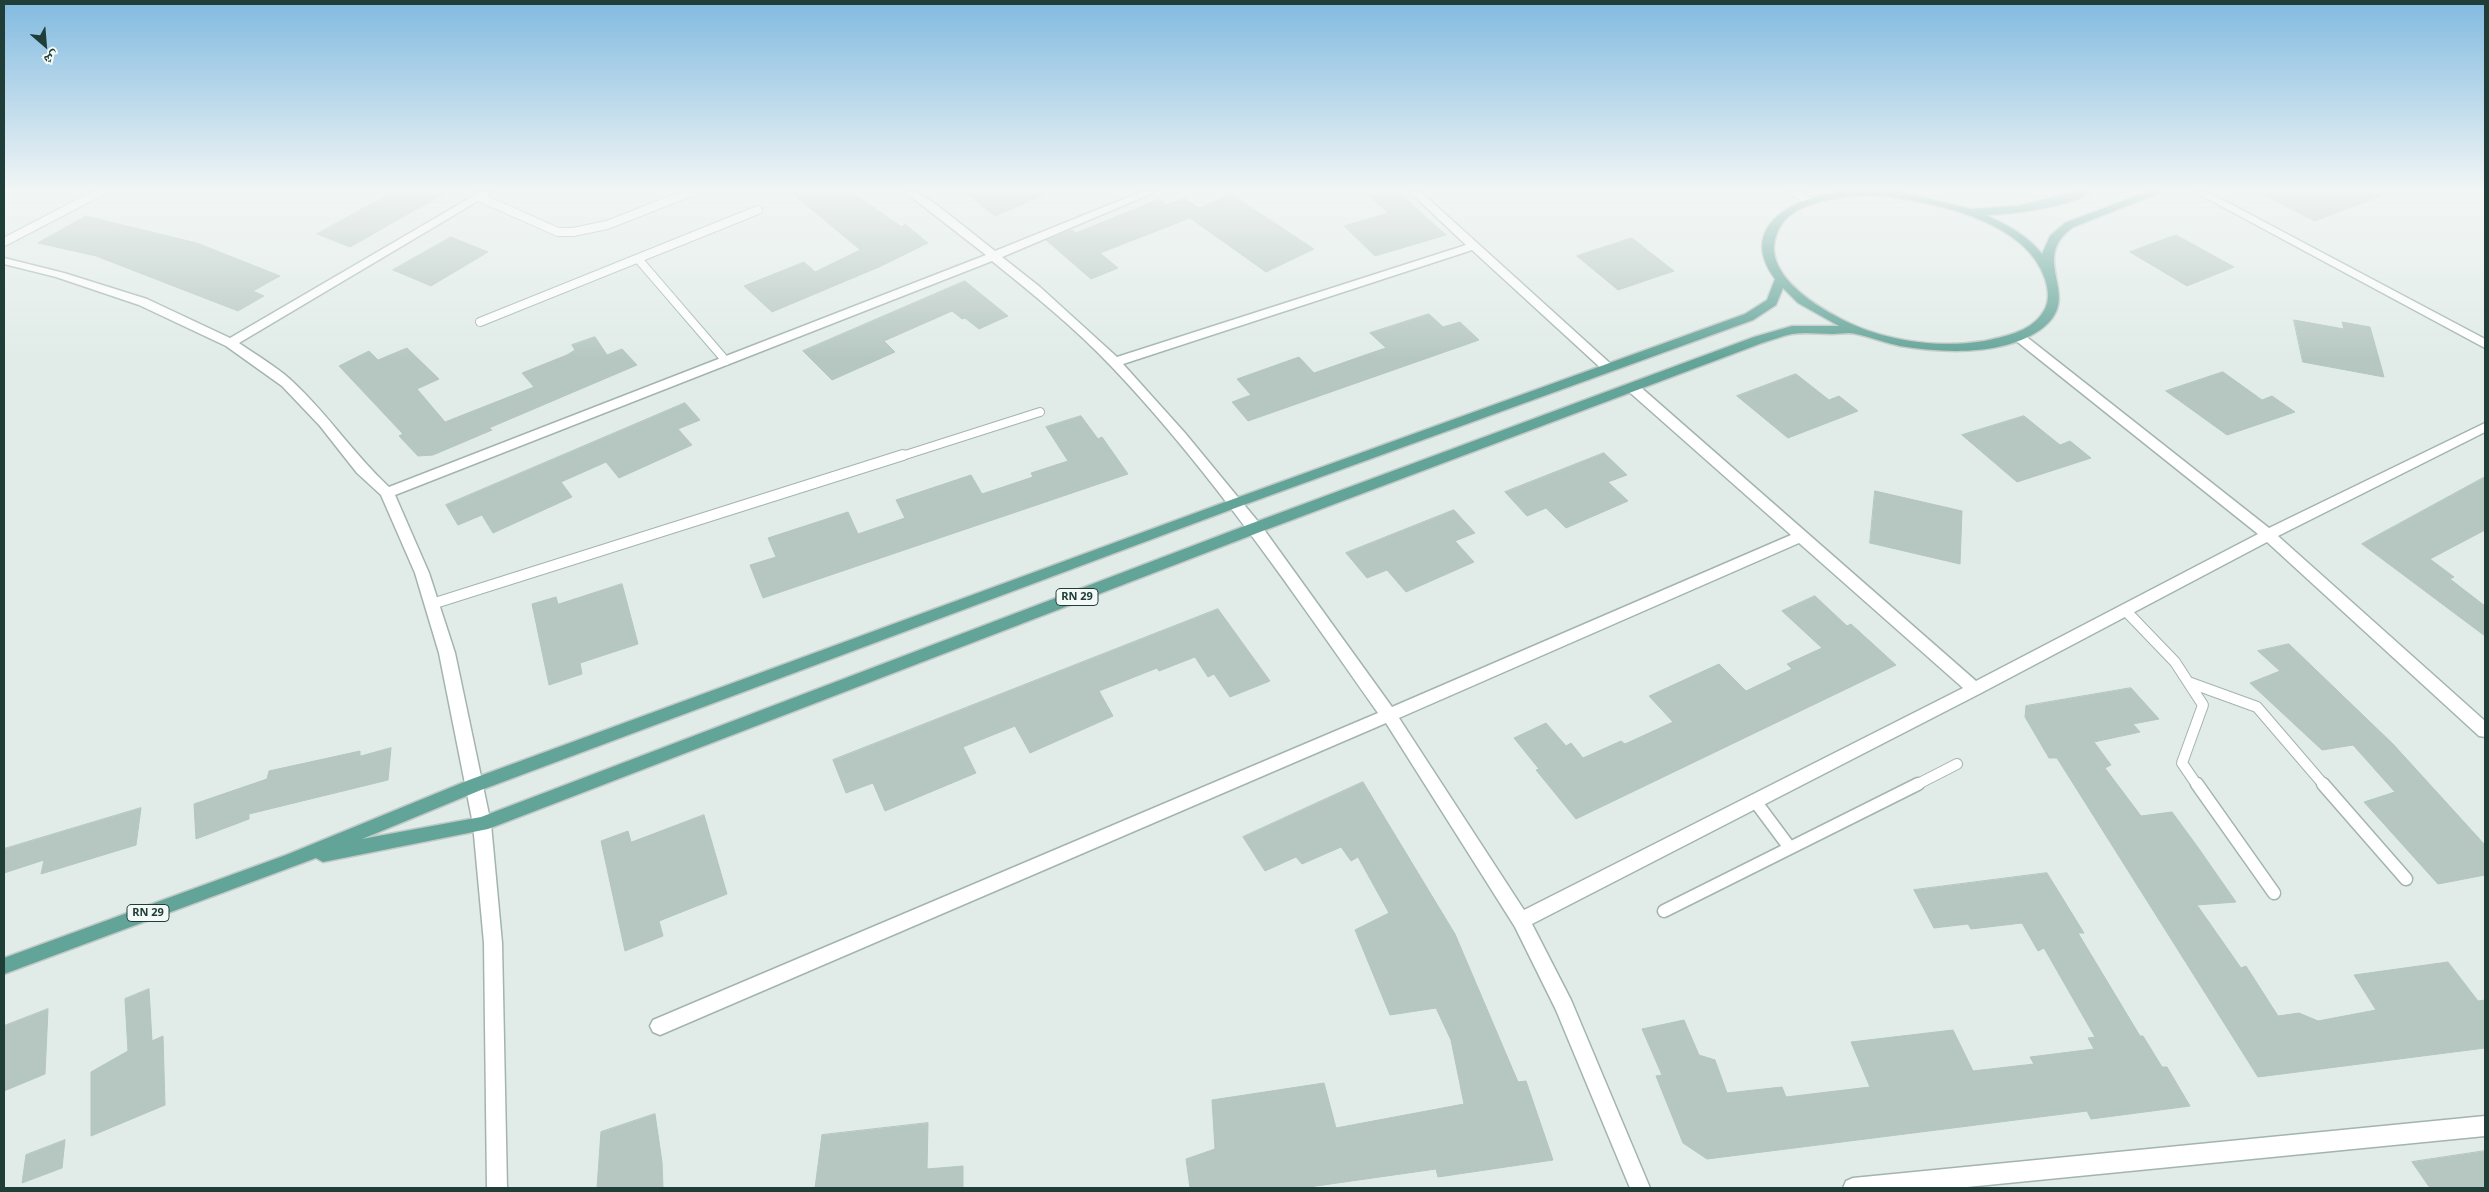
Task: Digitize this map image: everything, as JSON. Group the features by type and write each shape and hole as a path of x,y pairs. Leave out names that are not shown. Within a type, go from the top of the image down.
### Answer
{"main road":[{"path":"1770,248 1770,258 1781,279 1812,307 1858,330 1896,341 1944,347 1989,345 2019,337 2034,329 2045,319 2052,308 2055,295 2054,283 2046,260 2049,248"},
{"path":"2029,248 2048,269"},
{"name":"RN 29","path":"4,966 292,860 475,785 1233,504 1749,317 1772,302 1781,279"},
{"name":"RN 29","path":"292,860 482,824 1255,528 1758,340 1792,330 1858,330"}],"street":[{"path":"230,343 393,248"},
{"path":"983,248 1036,290 1115,362 1180,436 1233,504 1255,528 1389,715 1521,921 1564,1006 1640,1188"},
{"path":"387,493 1014,248"},
{"path":"1115,362 1469,248"},
{"path":"1476,248 1608,368"},
{"path":"2304,248 2485,344"},
{"path":"4,261 60,274 143,302 230,343 287,383 325,423 362,470 387,493 422,573 448,653 482,824 494,943 496,1188"},
{"path":"2019,337 2268,535 2485,731"},
{"path":"1632,387 1975,689"},
{"path":"1521,921 1975,689 2268,535 2485,427"},
{"path":"660,1026 1389,715 1801,536"},
{"path":"1853,1188 2485,1126"}],"lane":[{"path":"480,322 668,248"},
{"path":"639,260 726,361"},
{"path":"432,604 1040,412"},
{"path":"2125,610 2175,662 2204,705 2182,764 2274,894"},
{"path":"2188,682 2257,707 2406,879"},
{"path":"1664,910 1957,764"},
{"path":"1755,801 1790,848"}],"building":[{"path":"59,248 209,248 280,276 253,291 264,296 238,311 96,256"},
{"path":"432,248 477,248 488,252 431,286 393,270"},
{"path":"857,248 919,248 879,267 772,312 744,286 804,262 815,272 860,250"},
{"path":"1055,248 1114,248 1100,253 1118,268 1091,279"},
{"path":"1232,248 1314,249 1266,272"},
{"path":"1366,248 1403,248 1375,256"},
{"path":"1603,248 1644,248 1674,271 1618,290 1577,256"},
{"path":"2142,248 2199,248 2234,267 2187,286 2130,252"},
{"path":"965,281 1008,316 979,329 952,311 884,341 895,352 832,380 803,351"},
{"path":"1429,314 1443,327 1460,322 1479,340 1248,421 1232,402 1251,395 1237,379 1299,357 1314,373 1386,348 1370,333"},
{"path":"2294,320 2344,329 2342,322 2370,327 2384,377 2303,362"},
{"path":"595,337 607,355 622,349 637,365 489,428 492,430 433,455 418,456 399,436 403,434 339,366 369,351 378,360 407,348 439,379 417,389 445,422 534,387 522,373 567,355 575,350 572,345"},
{"path":"2223,372 2262,400 2272,396 2295,412 2227,435 2166,391"},
{"path":"1796,374 1829,400 1839,396 1858,411 1788,438 1737,396"},
{"path":"685,403 700,420 678,429 692,445 619,478 606,462 561,482 572,497 493,533 482,515 458,525 446,505"},
{"path":"1081,416 1098,439 1102,437 1128,474 763,598 750,565 776,557 768,538 848,512 858,534 905,518 896,500 971,475 982,494 1033,477 1031,473 1068,461 1046,427"},
{"path":"2024,416 2060,445 2070,441 2091,458 2017,482 1962,435"},
{"path":"1604,453 1627,475 1608,482 1628,501 1566,528 1546,508 1527,516 1505,492"},
{"path":"2485,477 2485,530 2430,559 2454,577 2450,579 2485,606 2485,636 2362,544"},
{"path":"1875,491 1962,511 1960,564 1870,543"},
{"path":"1454,510 1475,533 1455,541 1474,562 1406,592 1387,570 1367,578 1346,553"},
{"path":"622,584 638,644 580,663 582,674 549,685 532,604 556,597 558,604"},
{"path":"1815,596 1847,626 1851,624 1896,665 1576,819 1536,770 1539,769 1514,738 1546,723 1566,746 1571,743 1583,758 1621,741 1625,744 1673,722 1649,696 1719,664 1746,691 1792,669 1787,664 1822,648 1782,611"},
{"path":"1218,609 1270,681 1230,697 1214,674 1208,677 1195,657 1159,671 1157,668 1099,691 1113,716 1030,753 1015,726 963,747 976,773 885,811 873,783 846,793 833,760"},
{"path":"2289,644 2393,744 2485,845 2485,875 2438,884 2364,802 2395,792 2353,745 2322,750 2250,683 2280,671 2258,651"},
{"path":"2131,688 2159,719 2133,724 2140,732 2094,742 2111,765 2105,768 2141,816 2172,812 2197,846 2236,902 2197,905 2241,968 2246,966 2278,1016 2299,1013 2318,1021 2376,1010 2354,975 2448,962 2478,1001 2485,1000 2485,1048 2258,1077 2057,758 2049,758 2025,717 2026,706"},
{"path":"391,748 388,780 249,814 249,819 196,839 194,804 267,779 269,771 360,751 360,756"},
{"path":"1363,782 1455,934 1518,1082 1526,1081 1553,1160 1438,1177 1436,1169 1302,1188 1190,1188 1186,1159 1215,1149 1212,1100 1324,1083 1336,1128 1464,1104 1451,1040 1436,1008 1390,1015 1355,930 1389,913 1358,857 1351,861 1341,847 1302,864 1296,857 1265,871 1243,837"},
{"path":"141,808 136,845 41,874 44,860 4,873 4,849"},
{"path":"704,815 727,894 659,921 663,936 625,951 601,841 628,831 631,842"},
{"path":"2047,873 2084,933 2078,933 2140,1036 2143,1036 2162,1067 2167,1067 2190,1106 2091,1119 2087,1111 1707,1159 1683,1143 1656,1076 1662,1075 1642,1029 1684,1020 1699,1055 1715,1060 1727,1093 1782,1087 1786,1097 1870,1087 1851,1042 1953,1030 1973,1071 2034,1064 2030,1057 2094,1049 2088,1038 2095,1037 2044,948 2038,951 2022,923 1971,929 1968,924 1934,928 1914,890"},
{"path":"149,989 152,1041 163,1036 165,1105 91,1136 91,1072 128,1051 125,999"},
{"path":"48,1009 45,1074 4,1091 4,1026"},
{"path":"655,1114 662,1162 663,1188 597,1188 601,1132"},
{"path":"928,1123 927,1169 963,1166 963,1188 815,1188 822,1135"},
{"path":"65,1140 62,1168 22,1183 26,1155"},
{"path":"2485,1151 2485,1188 2430,1188 2412,1162"}]}
